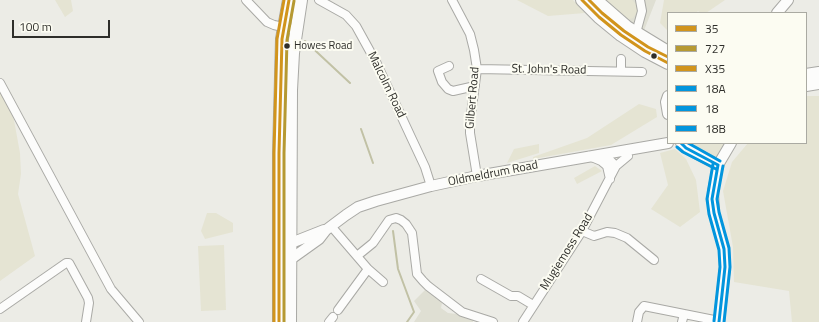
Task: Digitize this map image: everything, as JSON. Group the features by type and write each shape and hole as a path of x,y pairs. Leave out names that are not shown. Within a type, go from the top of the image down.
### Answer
{"main road":[{"path":"289,0 284,27 279,153 290,322"},
{"path":"582,0 599,17 621,35 645,51 667,62"},
{"path":"596,0 612,15 636,33 667,51"},
{"path":"279,322 285,257 291,243 291,90 293,53 296,30 303,2"},
{"path":"807,75 819,73"},
{"path":"807,85 819,84"}],"street":[{"path":"246,0 267,22 296,30"},
{"name":"Gilbert Road","path":"452,0 470,34 477,68 470,122 470,133 477,176"},
{"path":"636,33 642,11 640,0"},
{"path":"778,12 788,0"},
{"name":"Malcolm Road","path":"321,1 346,14 356,26 410,135 425,168 431,186"},
{"path":"621,59 621,71"},
{"path":"449,66 438,71 442,82 448,89 453,91 475,86"},
{"name":"St. John's Road","path":"477,68 642,72"},
{"path":"0,83 111,289 139,322"},
{"name":"Oldmeldrum Road","path":"285,257 319,239 328,228 346,214 358,207 376,201 431,186 477,176 667,143"},
{"path":"682,144 686,148 718,165"},
{"path":"637,322 639,312 644,306 683,318 719,321 725,267 724,249 714,213 712,199 716,170 730,144"},
{"path":"589,156 601,161 607,166 610,180"},
{"name":"Mugiemoss Road","path":"523,322 582,231 616,166 628,156"},
{"path":"608,158 616,166"},
{"path":"357,256 373,243 389,220 396,218 401,220 406,224 412,233 417,274 428,286 462,312 493,322"},
{"path":"291,224 298,230 313,234"},
{"path":"328,228 383,282"},
{"name":"Oldmeldrum Road","path":"291,243 328,228"},
{"path":"582,231 594,236 606,232 627,238 654,260"},
{"path":"0,309 66,263 69,263 88,298 89,303 86,322"},
{"path":"334,316 368,268"},
{"path":"481,279 511,296 518,296 533,306"}],"shaded area":[{"path":"600,0 656,0 643,33"},
{"path":"427,288 442,303 441,308 448,313 457,314 473,320 473,322 414,322 421,311 414,301"}],"green space":[{"path":"55,0 71,0 73,11 65,17"},
{"path":"517,0 573,0 585,13 548,16"},
{"path":"601,0 632,0 637,5 637,12 633,18 626,20"},
{"path":"664,0 725,0 707,12 667,12 667,30 660,23"},
{"path":"0,88 12,109 20,153 21,174 18,194 35,256 0,281"},
{"path":"807,96 819,96 819,322 792,322 789,291 734,282 733,247 723,191 732,162 747,144 807,144"},
{"path":"639,104 656,109 657,117 611,145 533,159 533,157 587,138"},
{"path":"539,144 539,153 507,163 514,149"},
{"path":"688,144 729,144 720,161"},
{"path":"675,149 686,159 696,180 700,212 680,227 651,209 668,185 660,153"},
{"path":"595,166 602,171 577,184 574,178"},
{"path":"207,213 216,213 233,223 233,232 205,239 201,231"},
{"path":"224,245 226,310 201,311 198,246"}],"waterway":[{"path":"305,41 350,83"},
{"path":"361,129 373,163"},
{"path":"393,231 398,269 414,312 407,322"}],"transit line":[{"name":"X35","path":"274,322 274,153 277,39 284,0"},
{"name":"35","path":"279,322 279,153 282,39 289,0"},
{"name":"35","path":"582,0 599,17 621,35 645,51 667,62"},
{"name":"X35","path":"589,0 624,31 648,47 667,56"},
{"name":"727","path":"284,322 284,153 287,40 294,1"},
{"name":"18A","path":"682,144 686,148 718,165"},
{"name":"18B","path":"690,144 720,161"},
{"name":"18","path":"677,147 683,152 716,169"},
{"name":"18","path":"713,164 707,199 709,214 719,250 720,267 714,321"},
{"name":"18A","path":"718,165 712,199 714,213 724,249 725,267 719,322"},
{"name":"18B","path":"723,166 717,199 729,248 730,267 724,322"}],"place":[{"name":"Howes Road","path":"287,46"}]}
